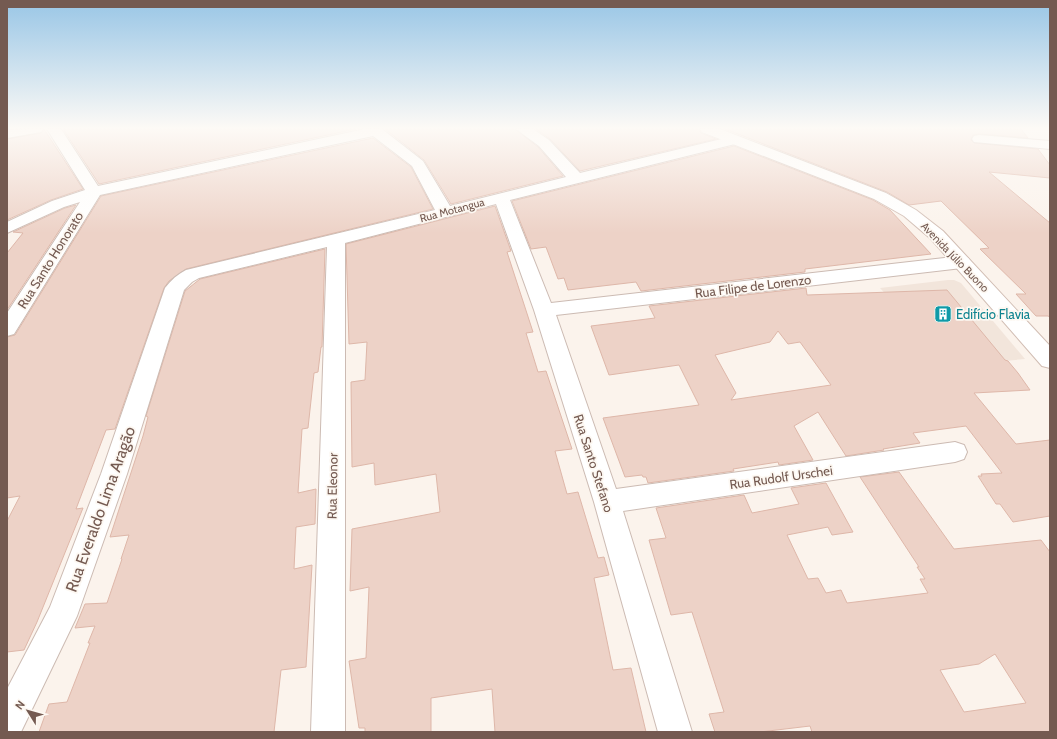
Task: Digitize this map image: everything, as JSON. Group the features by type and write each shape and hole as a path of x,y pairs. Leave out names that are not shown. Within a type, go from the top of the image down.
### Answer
{"street":[{"path":"76,163 94,192"},
{"path":"7,228 58,204 94,192 223,163"},
{"path":"417,163 445,212"},
{"path":"563,163 576,178"},
{"name":"Rua Motangua","path":"175,288 184,278 193,274 336,241 501,197 636,163"},
{"name":"Avenida Júlio Buono","path":"795,163 880,196 910,213 937,235 1050,360"},
{"name":"Rua Santo Honorato","path":"7,329 94,192"},
{"name":"Rua Santo Stefano","path":"501,197 544,310 607,502 675,732"},
{"name":"Rua Eleonor","path":"328,732 336,241"},
{"name":"Rua Filipe de Lorenzo","path":"544,310 962,262"},
{"name":"Rua Everaldo Lima Aragão","path":"7,724 62,616 114,474 175,288"},
{"name":"Rua Rudolf Urschei","path":"607,502 955,452"}],"shaded area":[{"path":"954,280 961,283 1025,359 952,366 880,288"}],"building":[{"path":"7,163 66,163 83,189 51,200 7,220"},
{"path":"86,163 195,163 99,184"},
{"path":"253,163 406,163 411,167 433,209 186,269 169,281 164,288 115,429 106,430 76,509 83,508 37,622 24,650 7,652 7,521 20,496 7,498 7,337 15,335 101,196"},
{"path":"426,163 552,163 563,176 451,204"},
{"path":"573,163 612,163 580,171"},
{"path":"663,163 779,163 873,200 890,210 931,254 805,269 805,272 641,291 636,282 568,290 564,278 558,279 546,247 531,249 512,201"},
{"path":"814,163 1049,163 1050,178 989,172 1050,223 1050,317 1036,316 1016,294 1026,294 980,249 989,248 941,201 909,205 887,192"},
{"path":"76,205 7,310 7,253 23,233 13,232 65,208"},
{"path":"495,206 511,251 507,252 533,332 526,333 538,372 546,371 572,449 555,451 567,494 578,492 598,558 604,557 609,575 594,578 613,670 631,668 646,732 495,732 492,689 431,698 431,732 365,732 365,728 359,728 349,661 366,658 369,587 350,591 352,529 440,512 436,474 375,485 374,463 352,467 351,382 365,380 367,342 349,344 346,244"},
{"path":"325,249 322,347 318,372 314,373 308,428 302,429 298,493 316,489 315,524 296,527 294,569 312,565 306,667 281,670 274,732 39,732 49,704 67,702 90,643 88,643 95,626 75,628 85,604 107,603 122,559 129,535 110,537 143,436 148,417 146,416 185,291 200,279"},
{"path":"806,288 807,295 947,290 1005,360 1008,361 1018,373 1030,390 974,393 1016,444 1050,440 1050,516 1013,522 1000,504 996,504 978,476 982,476 981,474 1002,473 966,426 913,433 920,443 846,456 818,412 794,426 813,460 779,465 778,462 733,469 734,471 648,483 646,477 643,477 642,475 625,477 603,418 699,405 679,365 609,375 591,326 655,318 649,306","holes":["778,331 788,344 800,342 831,385 731,400 736,393 715,355 770,342"]},
{"path":"899,472 954,549 1041,540 1050,552 1050,732 812,732 810,726 760,732 715,732 709,714 724,712 692,612 671,615 649,540 666,538 656,508 744,495 752,513 799,504 791,488 826,483 853,532 832,535 828,527 787,535 808,579 818,578 826,593 841,590 847,603 928,593 920,579 925,579 917,567 919,567 860,477","holes":["995,654 1026,703 964,712 940,670 979,664"]}],"place":[{"name":"Edifício Flavia","path":"943,314"}]}
